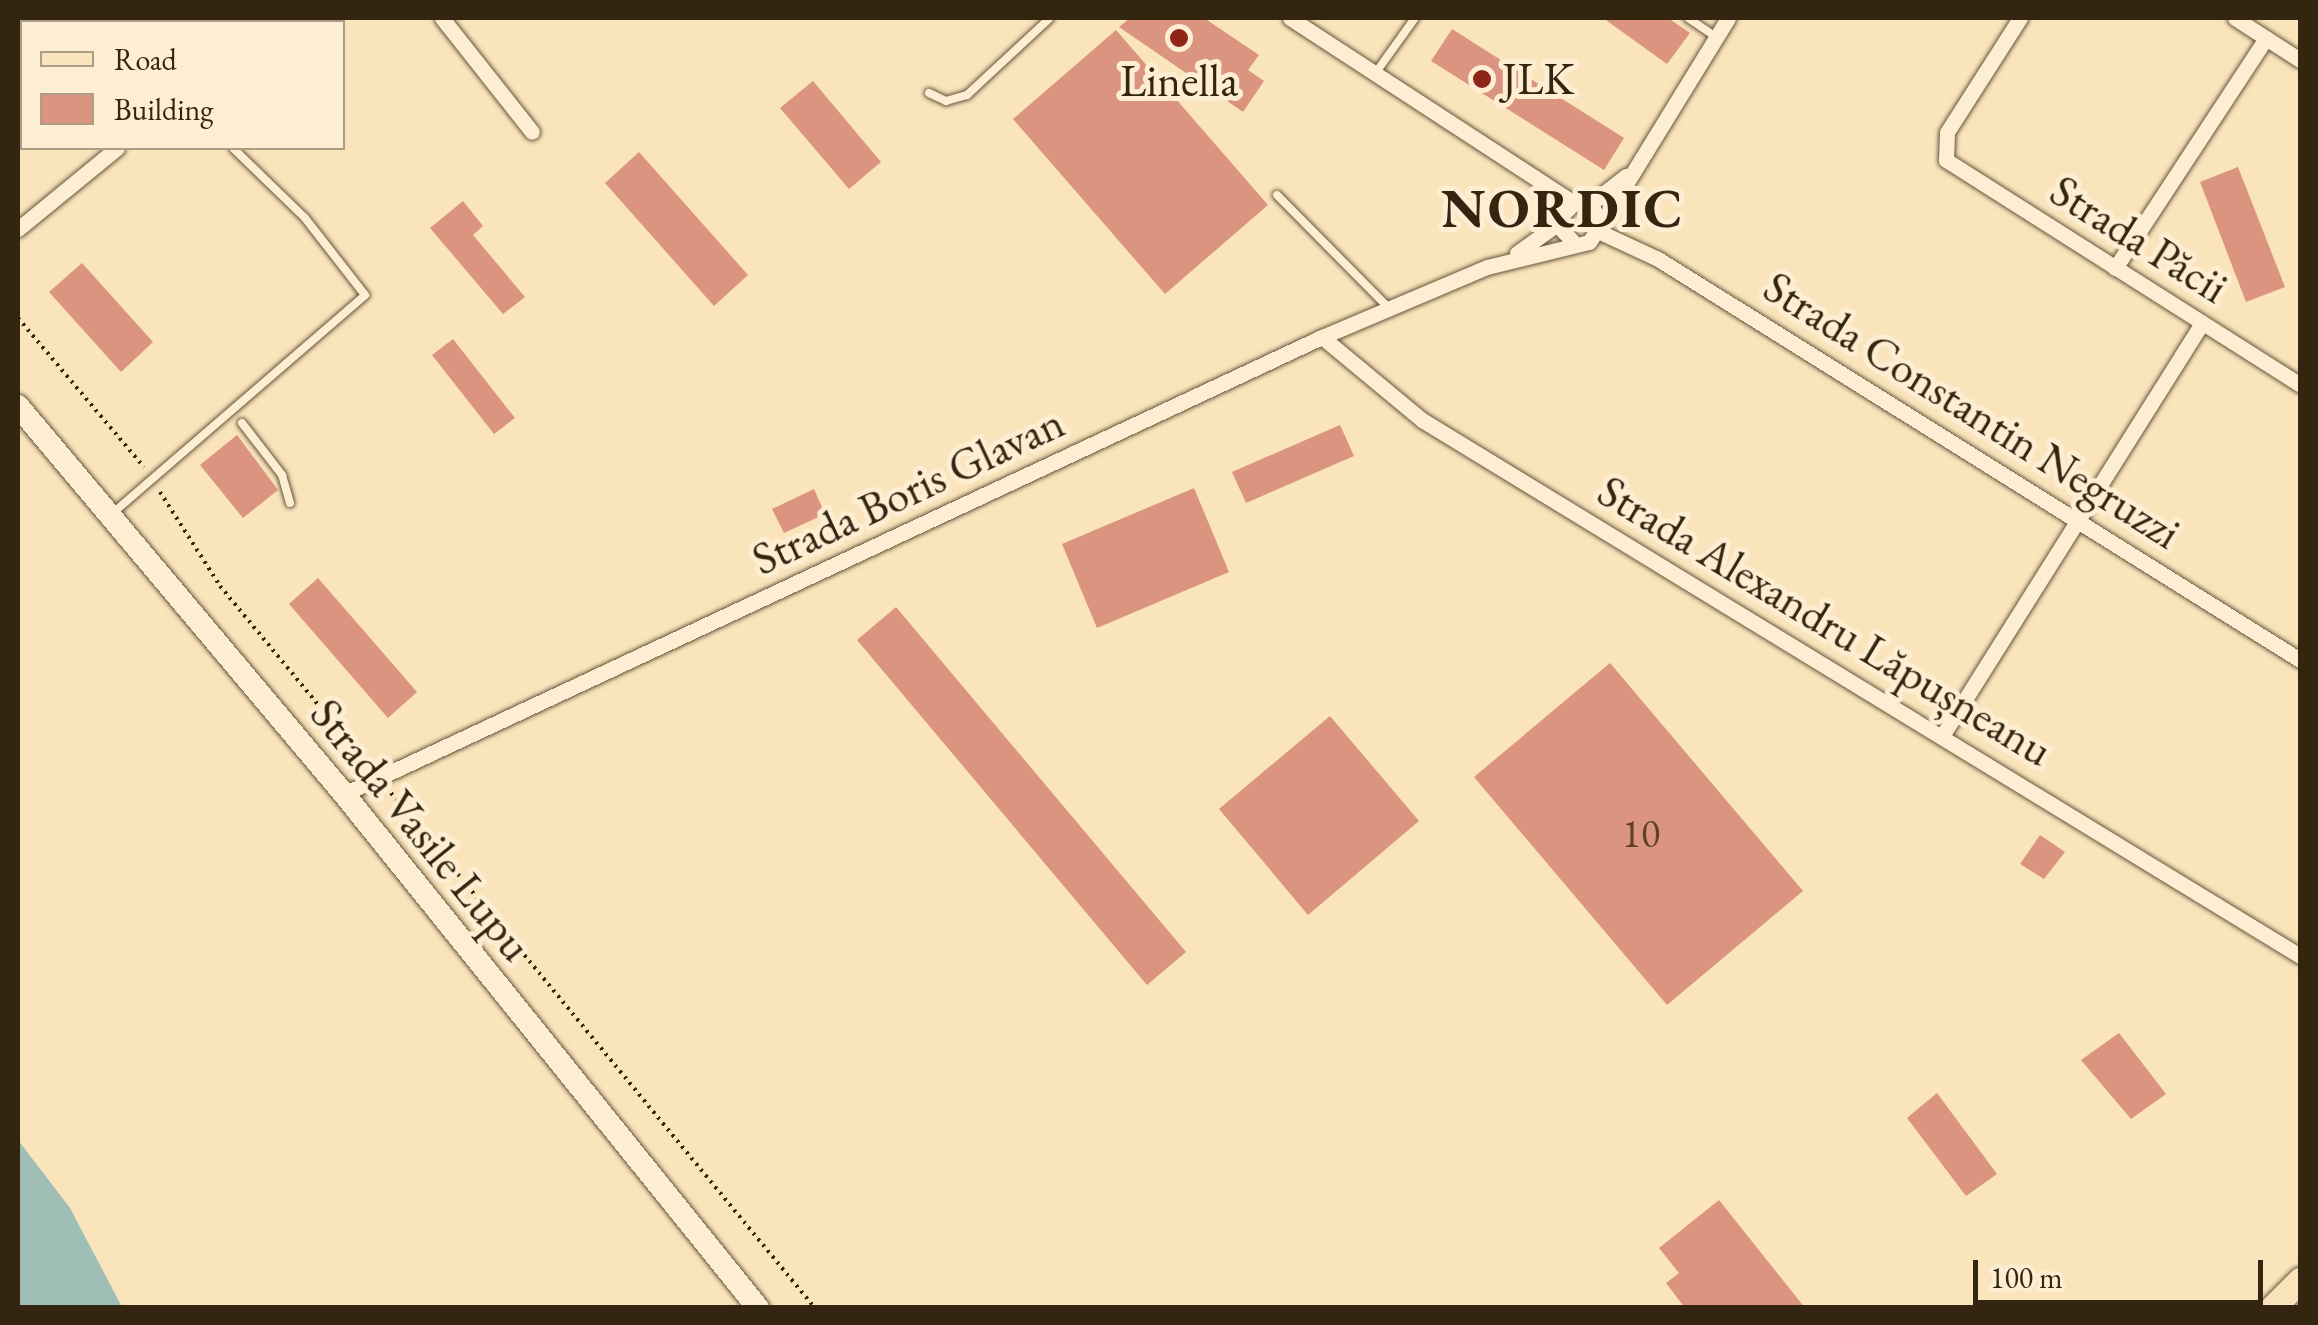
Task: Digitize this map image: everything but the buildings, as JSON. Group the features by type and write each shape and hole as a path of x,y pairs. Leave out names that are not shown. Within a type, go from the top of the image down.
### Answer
{"main road":[{"name":"Strada Vasile Lupu","path":"18,406 344,794 758,1308"},
{"path":"2272,1308 2300,1280"}],"street":[{"path":"442,18 532,132"},
{"path":"1290,18 1377,71 1571,211 1601,227"},
{"name":"Strada Boris Glavan","path":"344,794 1322,337 1506,260 1573,242 1589,242 1728,18"},
{"name":"Strada Păcii","path":"2020,18 1947,132 1943,153 1952,167 2300,385"},
{"path":"2234,18 2300,60"},
{"path":"2115,268 2266,38"},
{"path":"18,229 115,150"},
{"name":"Strada Boris Glavan","path":"1506,260 1633,170"},
{"path":"1571,211 1573,242"},
{"name":"Strada Constantin Negruzzi","path":"1601,227 2300,660"},
{"path":"1942,736 2202,323"},
{"name":"Strada Alexandru Lăpușneanu","path":"1322,337 1422,420 2300,956"}],"lane":[{"path":"929,93 946,101 967,96 1050,18"},
{"path":"1377,71 1414,18"},
{"path":"1688,18 1716,36"},
{"path":"108,517 365,295 305,218 235,150"},
{"path":"1277,195 1389,308"},
{"path":"242,424 282,475 290,503"}],"path":[{"path":"18,318 152,479 220,586 815,1308"}],"water":[{"path":"18,1140 70,1208 122,1307 18,1307"}],"place":[{"name":"Linella","path":"1179,38"},
{"name":"JLK","path":"1482,79"}],"district":[{"name":"NORDIC","path":"1563,208"}]}
